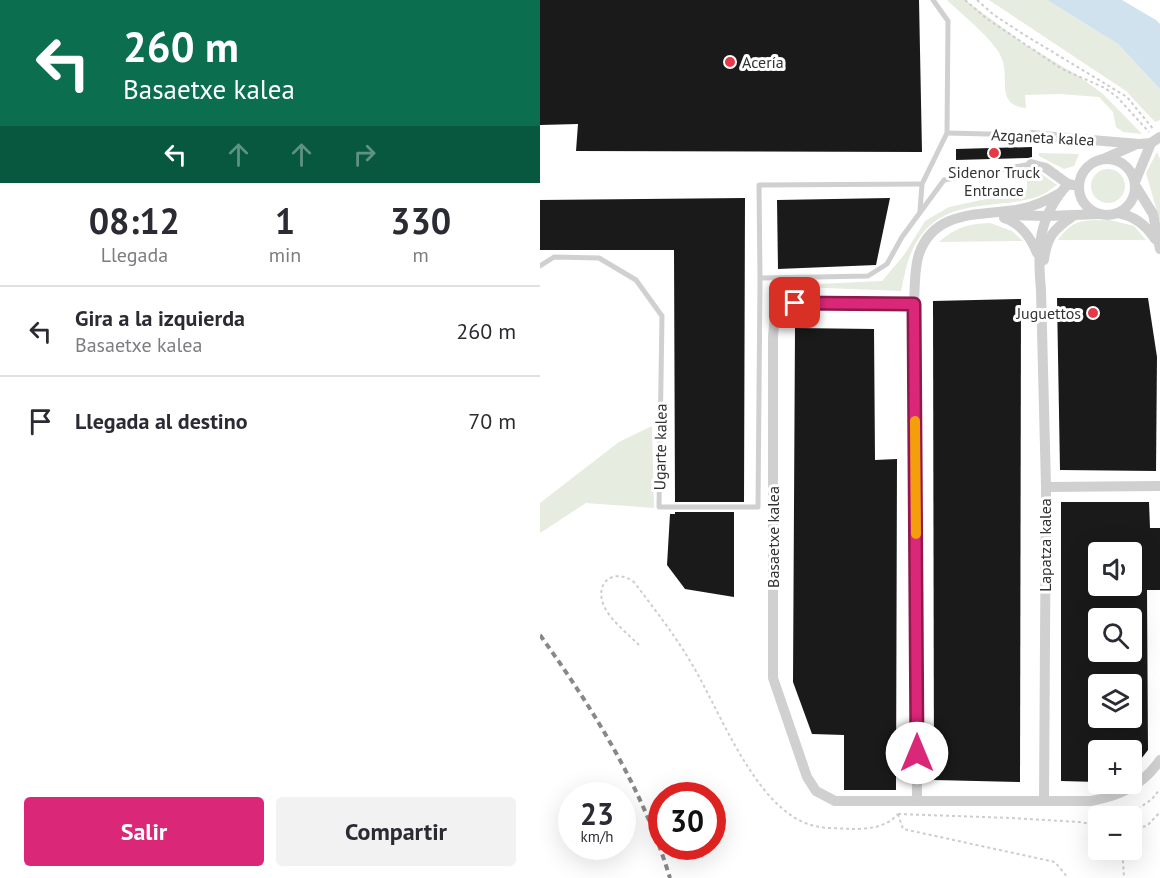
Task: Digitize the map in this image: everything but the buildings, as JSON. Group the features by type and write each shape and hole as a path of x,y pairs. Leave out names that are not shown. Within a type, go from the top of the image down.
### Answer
{"street":[{"name":"Azganeta kalea","path":"1032,135 1139,144"},
{"name":"Azganeta kalea","path":"986,213 1030,207 1074,185 1094,162 1157,139"},
{"path":"1118,213 1131,202 1135,184 1157,139"},
{"name":"Azganeta kalea","path":"1103,159 1112,159 1127,167 1153,214 1160,248"},
{"name":"Azganeta kalea","path":"1031,164 1046,168 1074,185 1088,207 1102,214"},
{"name":"Azganeta kalea","path":"1041,290 1038,254 1042,228 1060,193"},
{"name":"Azganeta kalea","path":"986,213 1012,220 1025,232 1038,254"},
{"path":"1160,248 1144,225 1128,214 1047,216 986,213 954,218 942,224 924,242 916,265 914,304 918,801 1091,801 1112,798 1145,778 1160,760"},
{"path":"1041,290 1048,238 1057,227 1072,216"},
{"name":"Lapatza kalea","path":"1041,290 1046,487 1044,801"},
{"name":"Basaetxe kalea","path":"914,304 795,303 786,305 775,312 773,337 773,678 807,777 816,791 835,801 918,801"},
{"path":"1046,487 1160,486"}],"lane":[{"path":"920,213 922,184 947,133 948,21 933,0"},
{"name":"Azganeta kalea","path":"947,133 1032,135"},
{"path":"760,278 868,276 887,264 902,237 944,180 1031,164"},
{"name":"Ugarte kalea","path":"540,266 554,257 599,258 636,280 662,316 659,507 758,507 759,185 922,184"}],"path":[{"path":"965,0 986,18 1062,69 1105,88 1157,139"},
{"path":"977,0 994,15 1023,34 1127,97 1157,139"},
{"path":"639,645 610,616 603,603 601,591 608,579 616,575 625,576 634,582 687,656 752,774 768,795 785,811 810,825 856,829 885,825 898,814 1088,823"},
{"path":"1142,806 1160,789"},
{"path":"1142,827 1147,826 1160,812"},
{"path":"898,814 903,829 1054,862 1068,878"},
{"path":"1123,860 1124,878"}],"shaded area":[{"path":"947,0 965,0 1023,43 1080,77 1103,94 1142,134 1123,132 1116,127 1113,112 1099,97 1060,94 1025,95 1026,108 1010,102 1005,90 1004,67 998,52 986,36"},
{"path":"989,0 1047,0 1118,44 1160,89 1160,120 1155,122 1126,91"},
{"path":"1157,152 1160,159 1160,222 1146,173"},
{"path":"1039,153 1079,154 1074,166 1064,169 1039,156"},
{"path":"1027,169 1040,173 1057,185 1037,197 966,208 936,221 923,233 912,251 901,291 775,286 882,281 904,255 925,221 949,207 1027,190"},
{"path":"1108,169 1120,174 1125,186 1120,198 1108,203 1096,198 1091,186 1096,174"},
{"path":"1110,220 1134,226 1146,240 1058,240 1070,227 1080,222"},
{"path":"990,223 1012,231 1023,241 939,242 963,227"},
{"path":"652,426 654,508 586,503 540,533 540,503 619,442"}],"water":[{"path":"1047,0 1122,0 1156,20 1160,24 1160,89 1118,44"}],"railway":[{"path":"540,635 598,721 615,751 646,813 670,878"}],"slow traffic":[{"path":"915,421 916,534"}],"place":[{"name":"Acería","path":"730,62"},
{"name":"Sidenor Truck Entrance","path":"994,153"},
{"name":"Juguettos","path":"1093,313"}],"route":[{"path":"795,303 914,304 917,753"}]}
